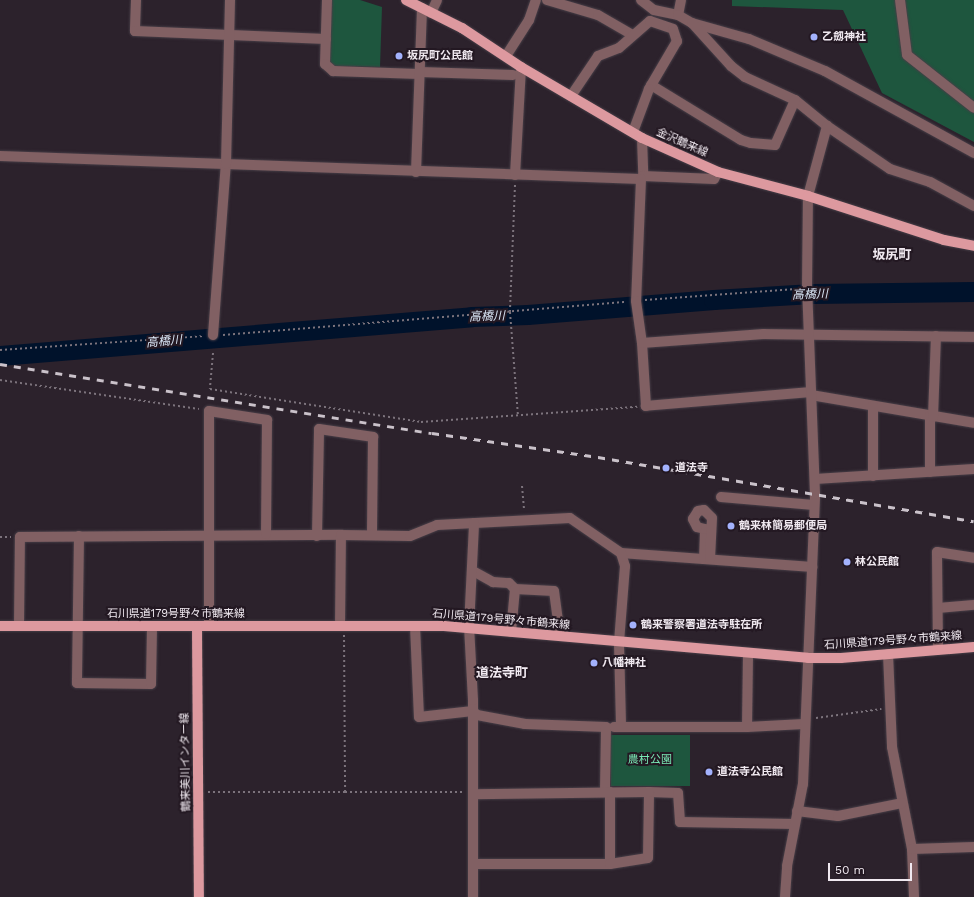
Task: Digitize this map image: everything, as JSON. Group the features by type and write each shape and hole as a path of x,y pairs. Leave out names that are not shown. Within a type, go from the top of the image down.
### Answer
{"main road":[{"name":"金沢鶴来線","path":"406,0 462,28 521,66 642,138 718,172 808,196 944,240 974,246"},
{"name":"石川県道179号野々市鶴来線","path":"0,626 469,627 620,643 808,658 841,658 974,647"},
{"name":"鶴来美川インター線","path":"197,627 200,897"}],"street":[{"path":"136,0 135,31 326,39"},
{"path":"213,335 226,164 230,0"},
{"path":"327,0 325,64 333,71 512,75"},
{"path":"431,13 437,0"},
{"path":"506,56 529,20 536,0"},
{"path":"547,0 598,15 632,35"},
{"path":"641,0 654,10 678,16 692,23 750,39 825,71 974,153"},
{"path":"678,16 681,0"},
{"path":"900,0 906,55 974,108"},
{"path":"416,172 422,8"},
{"path":"571,96 598,56 619,48 650,20 673,29 678,41 651,85 633,132"},
{"path":"692,23 731,66 745,77 795,100 827,126 890,169 930,182 974,206"},
{"path":"515,175 521,66"},
{"path":"651,85 740,140 751,143 776,145 795,100"},
{"path":"785,897 797,811 803,784 804,724 815,479 808,334 808,196 827,126"},
{"path":"642,138 637,305 642,343 646,406 811,393 873,406 974,423"},
{"path":"0,156 416,172 642,178 714,179 718,172"},
{"path":"642,343 764,334 974,337"},
{"path":"930,472 936,336"},
{"path":"873,406 873,476"},
{"path":"209,626 209,411 267,420 266,534"},
{"path":"317,536 319,429 373,437 372,535"},
{"path":"815,479 974,469"},
{"path":"721,497 814,505"},
{"path":"19,626 20,537 266,534 317,536 410,536 437,525 570,518 621,553 812,566"},
{"path":"473,897 473,711 469,627 473,571 474,523"},
{"path":"79,536 77,683 151,684 152,626"},
{"path":"341,536 342,626"},
{"path":"938,650 937,552 974,558"},
{"path":"621,553 625,566 620,643 621,727"},
{"path":"473,571 493,582 509,583 514,589 511,632"},
{"path":"514,589 554,591 560,636"},
{"path":"938,608 974,605"},
{"path":"415,626 420,717 473,711 478,715 525,724 606,727 747,727 804,724"},
{"path":"747,727 748,654"},
{"path":"888,654 892,747 912,850 914,897"},
{"path":"606,727 610,864"},
{"path":"473,794 607,792 678,793 680,822 795,824"},
{"path":"473,864 610,864 648,858 649,792"},
{"path":"797,811 838,816 902,803"},
{"path":"912,850 974,847"}],"path":[{"path":"515,175 510,313 518,415"},
{"path":"0,350 807,292"},
{"path":"213,353 210,389 421,422 646,406"},
{"path":"0,380 209,411"},
{"path":"522,486 524,520"},
{"path":"342,626 345,792"},
{"path":"804,724 810,719 890,708"},
{"path":"198,792 460,791 473,794"}],"green space":[{"path":"332,0 360,0 382,7 380,67 335,66 329,61"},
{"path":"732,0 974,0 974,142 882,93 843,10 732,6"},
{"name":"農村公園","path":"611,735 690,735 690,786 611,786"}],"waterway":[{"name":"高橋川","path":"0,356 472,317 528,315 714,300 813,294 974,292"}],"railway":[{"path":"0,364 432,433 598,457 974,521"}],"place":[{"name":"乙劔神社","path":"814,37"},
{"name":"坂尻町公民館","path":"399,56"},
{"name":"道法寺","path":"666,468"},
{"name":"鶴来林簡易郵便局","path":"731,526"},
{"name":"林公民館","path":"847,562"},
{"name":"鶴来警察署道法寺駐在所","path":"633,625"},
{"name":"八幡神社","path":"594,663"},
{"name":"道法寺公民館","path":"709,772"}],"district":[{"name":"坂尻町","path":"892,255"},
{"name":"道法寺町","path":"502,673"}]}
